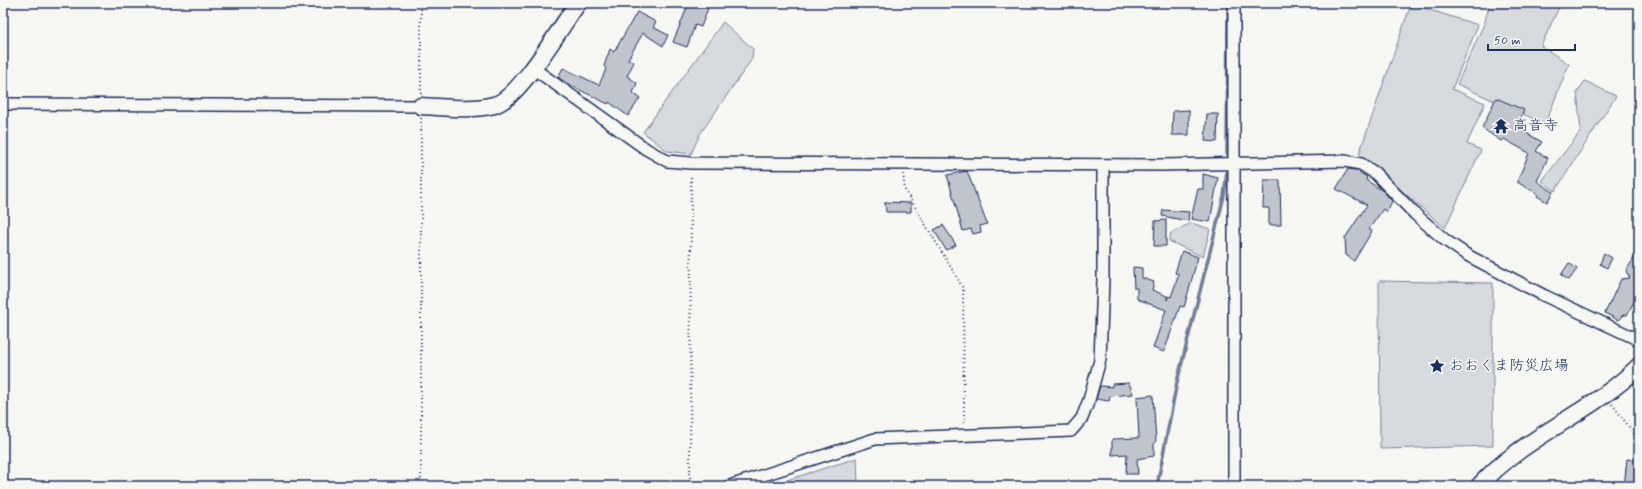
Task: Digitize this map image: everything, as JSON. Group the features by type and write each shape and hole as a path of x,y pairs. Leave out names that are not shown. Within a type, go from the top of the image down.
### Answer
{"street":[{"path":"3,104 485,107 495,105 512,94 533,68 578,3"},
{"path":"1234,3 1234,486"},
{"path":"533,68 646,150 667,161 691,163 1103,165 1345,161 1361,164 1375,173 1415,214 1445,240 1467,256 1543,295 1639,340"},
{"path":"730,486 875,440 1071,431 1082,418 1089,400 1101,348 1103,165"},
{"path":"1479,486 1502,464 1605,394 1639,366"}],"path":[{"path":"421,3 421,486"},
{"path":"690,486 691,163"},
{"path":"903,164 903,182 905,190 963,288 964,436"},
{"path":"1605,394 1639,440"}],"shaded area":[{"path":"1490,3 1561,3 1541,46 1569,64 1545,124 1457,84 1484,24"},
{"path":"1411,4 1478,25 1452,89 1485,103 1467,144 1481,150 1445,228 1359,154"},
{"path":"723,22 753,49 752,59 700,134 691,154 667,151 643,132"},
{"path":"1585,81 1616,96 1555,191 1542,181 1581,131 1577,92"},
{"path":"1191,223 1210,229 1203,257 1169,241 1171,233"},
{"name":"おおくま防災広場","path":"1379,281 1493,283 1493,446 1380,449"},
{"path":"857,458 858,486 769,486 771,485"}],"building":[{"path":"689,3 710,3 701,27 695,25 687,47 673,42"},
{"path":"637,12 656,22 653,27 668,35 663,46 643,33 628,59 634,62 627,76 637,83 633,93 640,98 628,116 609,102 608,104 566,83 558,77 563,68 599,85 606,69 604,66 610,49 614,52"},
{"path":"1496,98 1524,110 1518,123 1523,126 1521,130 1542,142 1536,151 1548,158 1537,181 1553,192 1547,202 1537,196 1538,194 1517,182 1529,153 1504,139 1501,141 1482,128"},
{"path":"1189,110 1189,135 1172,135 1173,111"},
{"path":"1207,114 1218,114 1217,142 1205,141"},
{"path":"1348,169 1355,170 1367,177 1366,180 1383,191 1392,201 1387,212 1383,209 1369,229 1372,231 1354,261 1346,255 1345,238 1367,205 1336,189"},
{"path":"967,171 987,224 980,226 981,232 973,234 971,229 963,231 947,175"},
{"path":"1203,174 1218,178 1210,222 1191,219 1198,189 1203,189"},
{"path":"1264,180 1280,180 1281,225 1269,225 1269,208 1263,208"},
{"path":"885,202 911,203 911,212 886,212"},
{"path":"1163,210 1189,212 1188,221 1162,216"},
{"path":"1166,220 1166,246 1154,246 1155,221"},
{"path":"943,225 956,245 946,250 934,230"},
{"path":"1639,250 1639,300 1637,296 1627,315 1623,315 1618,320 1605,313 1621,279 1630,278 1626,271"},
{"path":"1182,251 1198,257 1184,307 1180,306 1164,352 1153,348 1166,310 1137,299 1137,288 1134,288 1133,267 1142,268 1142,278 1154,282 1152,290 1167,296 1167,300 1168,296 1171,297 1179,274 1175,273"},
{"path":"1604,253 1612,258 1607,268 1600,264"},
{"path":"1569,263 1577,269 1569,280 1561,275"},
{"path":"1129,383 1133,394 1110,396 1109,401 1096,399 1100,386 1112,387 1112,384"},
{"path":"1153,395 1156,441 1154,443 1154,456 1137,459 1138,474 1126,474 1127,454 1112,455 1112,439 1139,438 1137,397"},
{"path":"1627,459 1639,461 1639,486 1624,486"}],"waterway":[{"path":"1227,154 1228,3"},
{"path":"1157,486 1177,382 1224,196 1227,171"}],"place":[{"name":"高音寺","path":"1501,126"},
{"name":"おおくま防災広場","path":"1437,366"}]}
